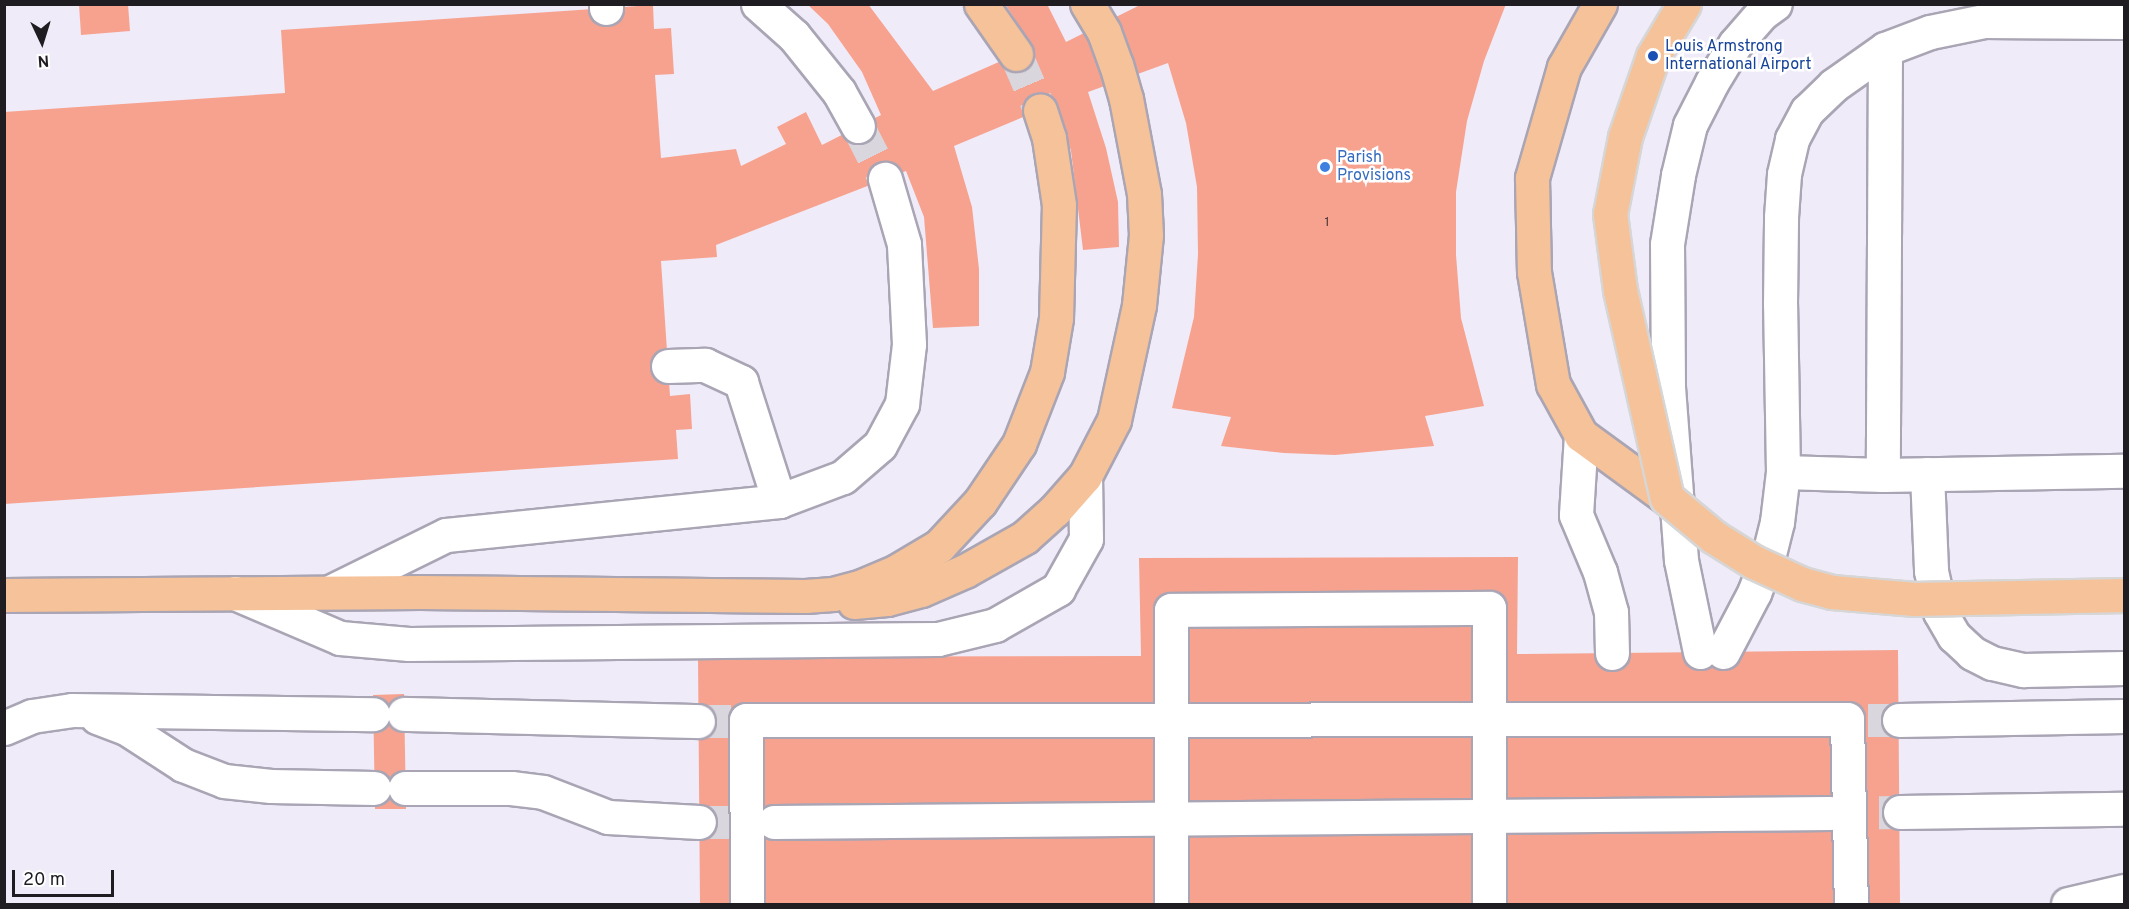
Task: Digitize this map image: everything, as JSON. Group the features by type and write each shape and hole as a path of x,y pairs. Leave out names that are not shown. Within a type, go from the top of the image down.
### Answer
{"main road":[{"path":"981,4 1016,54"},
{"path":"694,596 844,603 887,599 921,590 965,571 1025,537 1055,510 1085,476 1114,420 1139,305 1146,235 1140,165 1126,99 1104,32 1087,4"},
{"path":"1600,4 1564,67 1532,178 1534,272 1554,384 1581,435 1667,498 1714,537 1754,562 1802,584 1832,592 1915,599 2124,595"},
{"path":"1667,498 1620,290 1610,214 1625,136 1653,56 1684,4"},
{"path":"6,594 330,592 805,596 833,594 862,586 916,562 960,526 980,502 1019,444 1047,372 1056,318 1059,205 1049,138 1040,110"}],"lane":[{"path":"758,4 794,36 839,92 858,126"},
{"path":"1775,4 1761,14 1735,44 1712,81 1690,125 1678,175 1667,244 1668,386 1681,560 1711,652 1750,602 1769,554 1777,522 1783,472 1781,217 1784,174 1792,139 1807,111 1834,86 1885,49 1930,32 1984,21 2124,22"},
{"path":"1883,475 1885,49"},
{"path":"330,592 446,535 779,501 843,477 880,445 902,404 909,344 904,244 885,179"},
{"path":"668,366 705,365 741,382 779,501"},
{"path":"1581,435 1576,515 1600,572 1611,612 1612,653"},
{"path":"1783,472 1883,475 2124,471"},
{"path":"1927,474 1930,571 1940,612 1954,636 1972,653 1992,663 2023,670 2124,668"},
{"path":"235,593 340,638 409,644 938,639 995,625 1058,589 1086,539 1085,476"},
{"path":"1171,904 1171,610 1490,608 1490,904"},
{"path":"72,710 126,728 183,765 225,781 271,786 511,788 543,792 608,818 699,822"},
{"path":"4,728 32,716 72,710 698,721"},
{"path":"1899,720 2124,716"},
{"path":"747,904 746,720 1847,719 1851,904"},
{"path":"1900,812 2124,809"},
{"path":"774,822 1830,813"},
{"path":"2068,904 2124,891"}],"shaded area":[{"path":"5,5 2124,5 2124,904 5,904"}],"building":[{"path":"79,4 128,4 130,31 81,35"},
{"path":"807,4 868,4 933,91 1033,47 1005,4 1047,4 1066,42 1142,4 1506,4 1484,61 1467,121 1456,192 1456,255 1461,318 1484,406 1425,416 1434,446 1335,455 1284,453 1221,446 1231,417 1172,408 1194,317 1198,254 1197,187 1186,123 1168,63 1088,92 1106,148 1118,202 1119,247 1083,250 1071,151 1057,103 954,146 972,207 979,269 979,326 933,328 924,217 906,171 716,245 717,257 661,261 670,396 690,394 692,429 676,430 678,459 4,504 4,112 285,93 281,30 653,5 654,29 671,28 674,74 655,75 661,158 736,149 741,166 786,144 777,127 806,112 822,145 881,115 862,72 828,24"},
{"path":"1518,557 1517,654 1898,650 1900,904 700,904 698,657 1141,656 1139,558"},
{"path":"404,694 406,809 375,809 373,695"}],"tunnel":[{"path":"1016,54 1040,110"},
{"path":"858,126 885,179"},
{"path":"1819,720 1899,720"},
{"path":"698,721 774,721"},
{"path":"1830,813 1900,812"},
{"path":"699,822 774,822"}],"place":[{"name":"Louis Armstrong International Airport","path":"1653,56"},
{"name":"Parish Provisions","path":"1325,167"}]}
